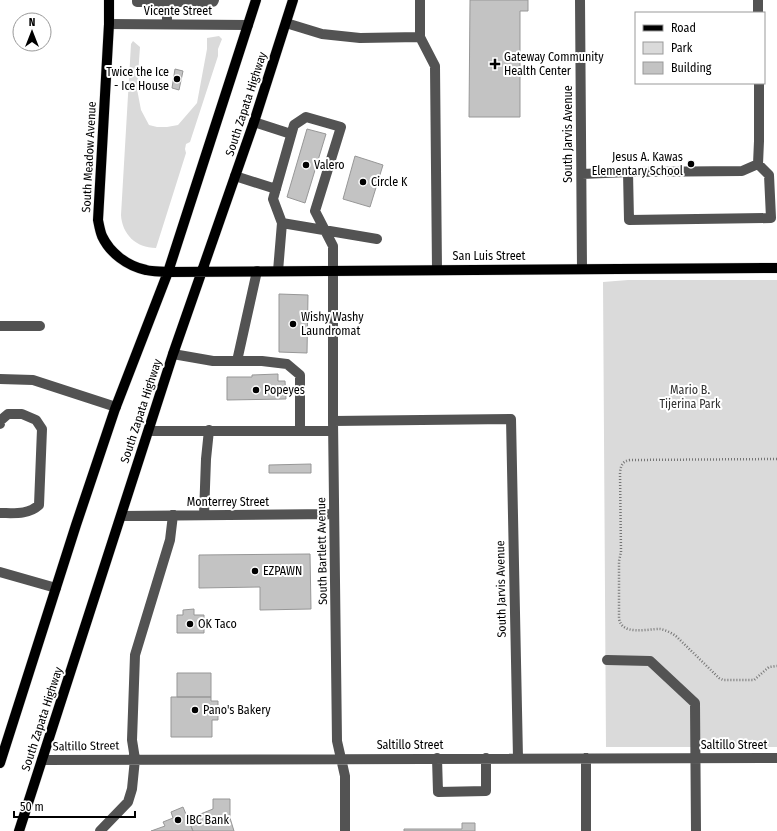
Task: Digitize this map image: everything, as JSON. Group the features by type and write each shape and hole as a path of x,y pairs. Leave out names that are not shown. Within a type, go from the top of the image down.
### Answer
{"main road":[{"name":"South Meadow Avenue","path":"108,0 109,24 98,220 102,234 108,246 118,256 130,264 146,270 168,272 202,271"},
{"name":"South Zapata Highway","path":"1,759 76,525 116,407 168,272 256,0"},
{"name":"South Zapata Highway","path":"19,831 122,516 173,354 254,122 293,0"},
{"name":"San Luis Street","path":"202,271 777,268"}],"street":[{"path":"137,0 137,2 213,2 214,0"},
{"path":"420,0 420,38 435,66 437,270"},
{"name":"South Jarvis Avenue","path":"580,0 582,269"},
{"path":"758,0 758,12"},
{"path":"167,1 167,24"},
{"path":"286,23 322,34 360,38 420,38"},
{"name":"Vicente Street","path":"109,24 248,25"},
{"path":"628,172 629,220 771,218 769,175 758,164 759,84"},
{"name":"South Bartlett Avenue","path":"291,134 294,125 306,117 341,127 315,211 334,246 333,426 337,741 345,776 345,831"},
{"path":"254,122 291,134 273,199 282,223 278,271"},
{"path":"582,174 742,171 758,164"},
{"path":"235,176 276,189"},
{"path":"282,223 377,239"},
{"path":"237,361 257,271"},
{"path":"0,326 40,326"},
{"path":"173,354 213,361 262,361 288,364 300,375 300,430"},
{"path":"0,379 33,380 116,407"},
{"path":"0,424 0,421 8,414 22,414 36,420 42,429 40,505 34,510 23,513 0,513"},
{"name":"South Jarvis Avenue","path":"333,426 511,419 518,758"},
{"path":"149,431 300,430 333,426"},
{"path":"204,515 206,459 209,430"},
{"name":"Monterrey Street","path":"122,516 334,514"},
{"path":"100,831 128,802 132,789 135,759 132,740 135,655 170,540 172,515"},
{"path":"0,572 56,588"},
{"path":"607,660 650,661 695,704 696,831"},
{"path":"437,758 438,792 486,792 486,758"},
{"path":"586,758 586,831"},
{"name":"Saltillo Street","path":"42,760 777,758"}],"path":[{"path":"777,459 626,461 620,472 621,552 619,561 619,622 623,627 630,629 660,629 672,633 719,678 723,680 754,680 769,667 777,666"}],"green space":[{"path":"219,36 222,39 218,49 218,56 190,142 186,144 186,153 156,248 142,246 131,239 127,234 121,215 131,44 133,41 140,47 137,89 141,110 149,125 167,127 178,125 197,103 207,49 207,38"},
{"name":"Mario B. Tijerina Park","path":"628,280 777,280 777,747 606,747 603,282"}],"building":[{"name":"Gateway Community Health Center","path":"470,0 528,0 528,11 520,11 520,117 469,117"},
{"name":"Twice the Ice - Ice House","path":"175,69 183,71 179,90 172,88"},
{"name":"Valero","path":"307,129 326,134 305,203 287,197"},
{"name":"Circle K","path":"355,156 383,165 370,207 343,199"},
{"name":"Wishy Washy Laundromat","path":"279,294 308,295 307,353 279,352"},
{"name":"Popeyes","path":"278,374 278,381 285,381 286,399 227,400 227,377 252,377 252,375"},
{"path":"311,464 311,473 269,473 269,465"},
{"name":"EZPAWN","path":"310,554 311,609 260,610 260,587 199,588 199,555"},
{"name":"OK Taco","path":"194,609 194,615 204,615 204,633 177,633 177,615 183,615 183,610"},
{"path":"177,673 211,673 211,697 177,697"},
{"name":"Pano's Bakery","path":"171,697 211,697 211,701 218,701 218,720 212,720 212,737 171,737"},
{"path":"213,799 230,799 230,818 234,831 193,831 188,819 213,809"},
{"name":"IBC Bank","path":"183,807 193,831 151,831 165,826 163,822 173,818 171,812"},
{"path":"462,823 475,823 475,831 404,831 404,829 462,829"}],"place":[{"name":"Gateway Community Health Center","path":"495,64"},
{"name":"Twice the Ice - Ice House","path":"177,79"},
{"name":"Jesus A. Kawas Elementary School","path":"691,164"},
{"name":"Valero","path":"306,165"},
{"name":"Circle K","path":"363,182"},
{"name":"Wishy Washy Laundromat","path":"293,324"},
{"name":"Popeyes","path":"256,390"},
{"name":"EZPAWN","path":"255,571"},
{"name":"OK Taco","path":"190,624"},
{"name":"Pano's Bakery","path":"195,710"},
{"name":"IBC Bank","path":"178,820"}]}
